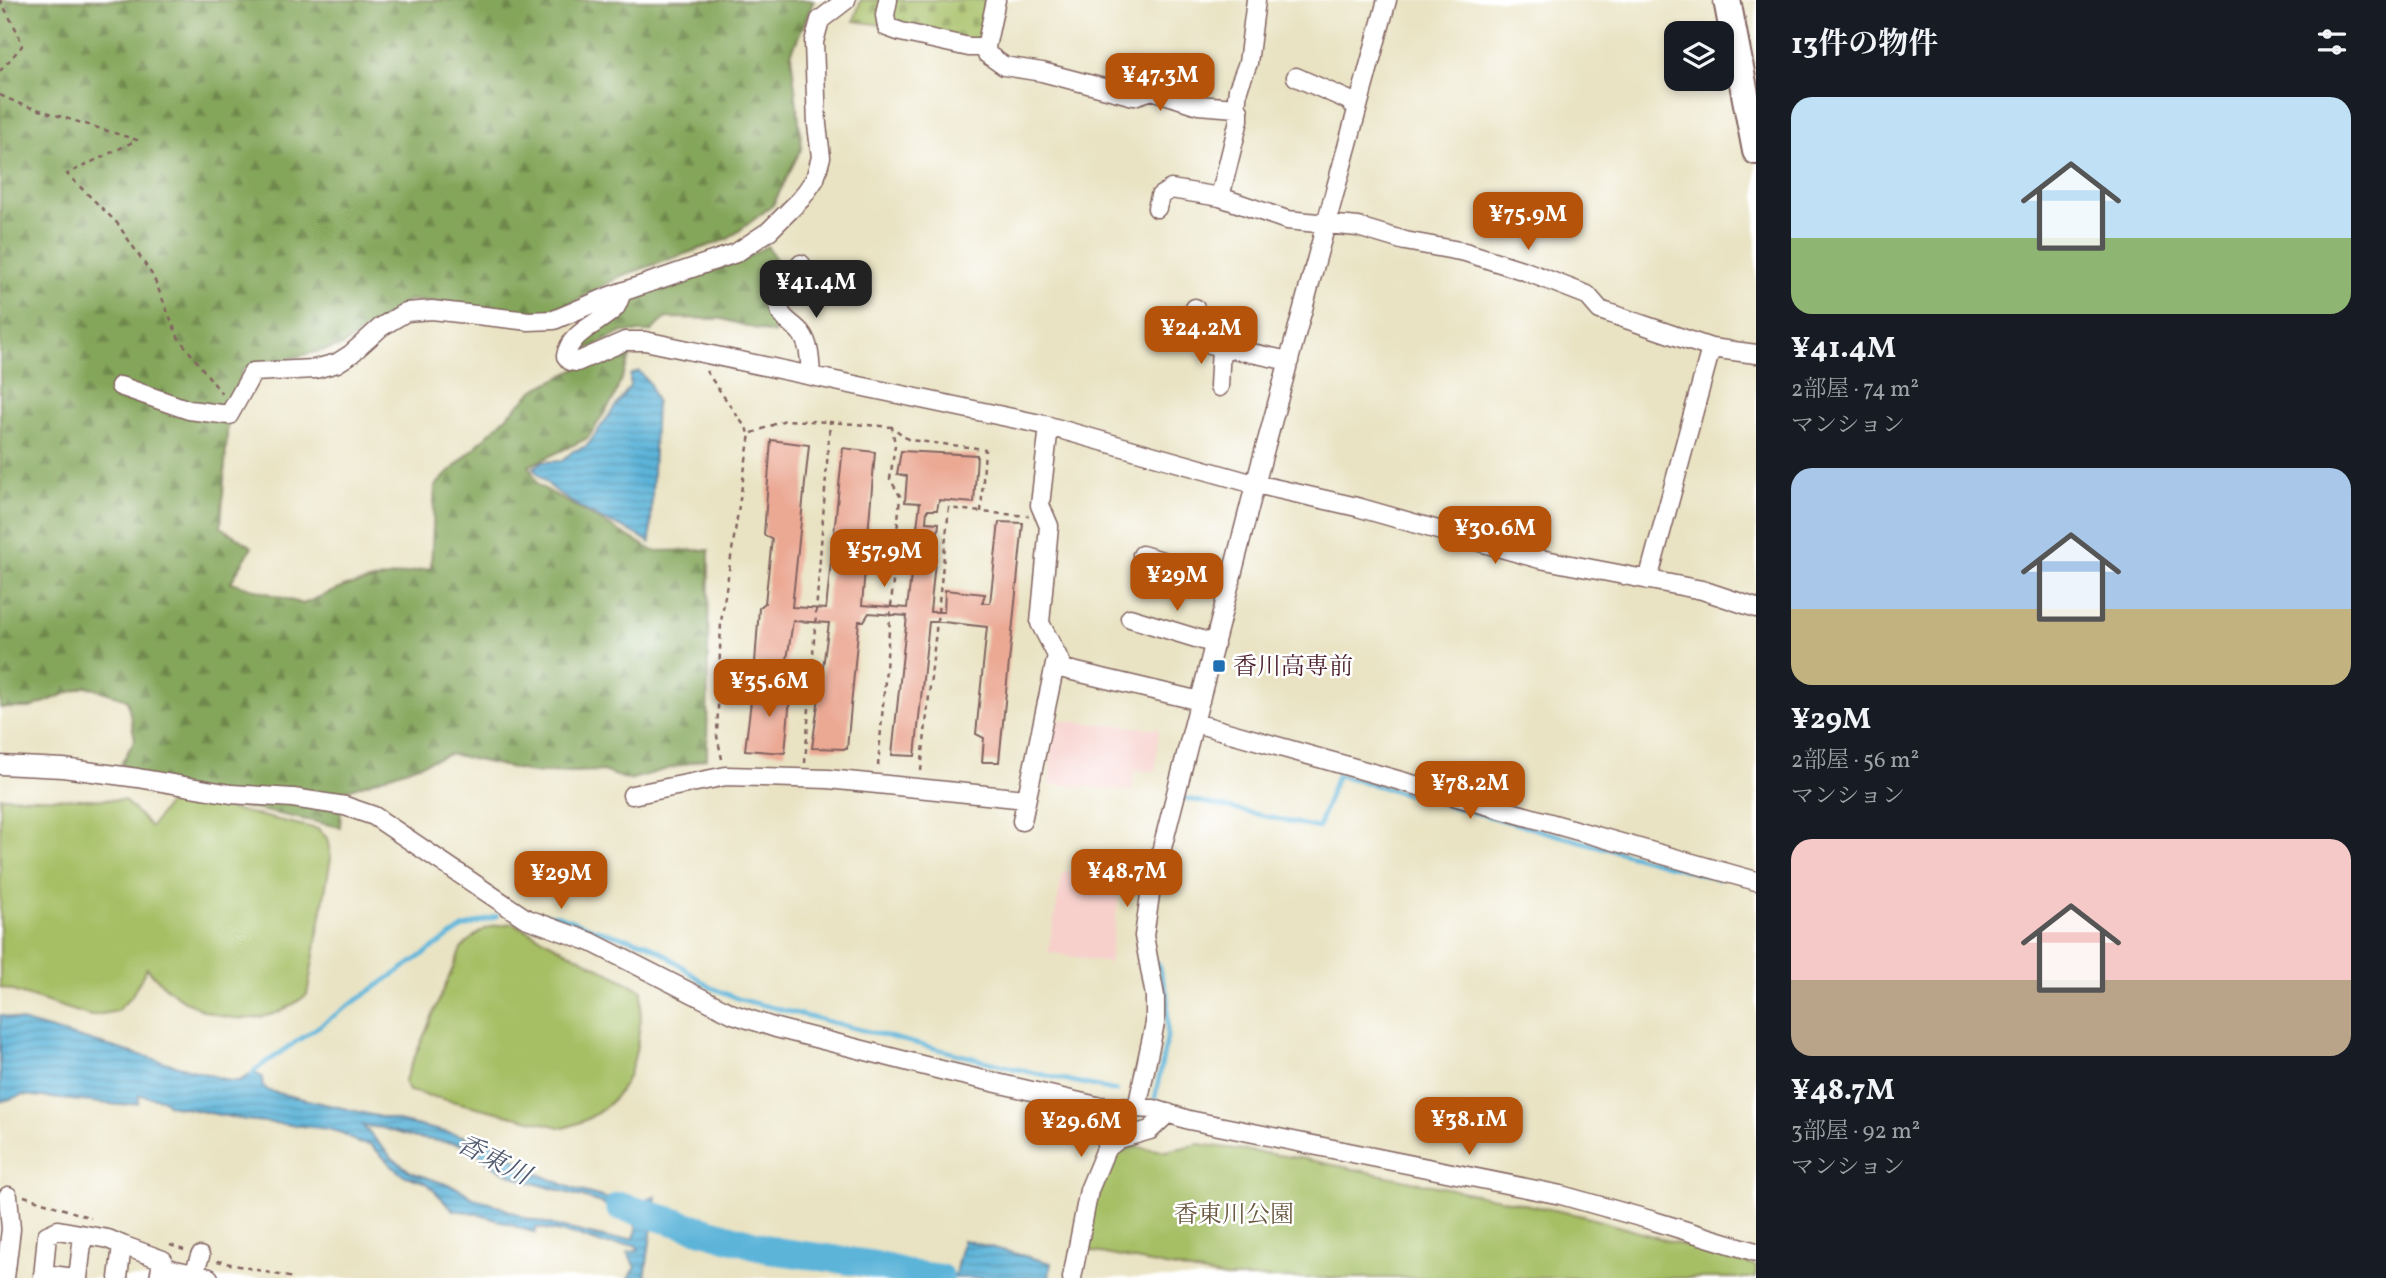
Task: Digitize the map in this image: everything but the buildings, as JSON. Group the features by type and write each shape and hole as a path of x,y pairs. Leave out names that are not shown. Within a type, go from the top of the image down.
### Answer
{"highway":[{"path":"1727,0 1756,151"},
{"path":"1739,0 1756,82"}],"street":[{"path":"120,386 189,410 229,415 253,372 315,369 337,363 381,327 406,312 432,310 529,321 554,320 622,292 736,253 769,231 801,199 815,179 821,157 814,42 820,20 846,0"},
{"path":"888,0 885,15 887,27 969,47 986,47"},
{"path":"996,0 986,47 987,54 1003,66 1042,72 1134,96 1152,90 1198,105 1236,108 1240,111 1220,197"},
{"path":"1236,108 1238,89 1248,63 1256,0"},
{"path":"1138,1108 1155,1023 1155,996 1144,936 1146,915 1255,485 1387,0"},
{"path":"1296,77 1348,100 1356,107"},
{"path":"1157,208 1160,196 1171,189 1220,197 1287,220 1357,228 1405,241 1465,252 1587,295 1600,310 1711,348 1756,354"},
{"path":"801,264 783,289 779,300 781,313 802,334 809,351 811,375"},
{"path":"622,292 616,307 573,340 566,356 570,361 577,362 625,341 645,341 811,375 1049,426 1255,485 1357,507 1540,559 1702,590 1756,608"},
{"path":"1195,308 1195,339 1200,342 1289,361"},
{"path":"1219,387 1220,345"},
{"path":"1648,580 1711,348"},
{"path":"1049,426 1040,505 1049,526 1040,624 1064,669 1200,702"},
{"path":"1142,555 1231,581"},
{"path":"1130,618 1215,644"},
{"path":"1022,821 1057,655"},
{"path":"1195,723 1756,881"},
{"path":"0,765 63,768 231,794 293,798 345,806 374,816 525,918 591,942 733,1014 776,1028 1097,1106 1154,1109 1189,1120 1562,1195 1756,1252"},
{"path":"632,795 726,776 877,783 1027,799"},
{"path":"1072,1278 1089,1190 1106,1149 1119,1139 1150,1130 1168,1114"},
{"path":"5,1278 11,1229 8,1196"},
{"path":"83,1234 76,1278 43,1276 47,1235 58,1230 83,1234 108,1239 163,1259 160,1273 199,1277 200,1256"},
{"path":"118,1278 122,1245"}],"path":[{"path":"0,0 22,46 0,71"},
{"path":"0,95 20,104 137,140 67,174 117,223 153,276 178,337 221,390 229,415"},
{"path":"692,351 750,434 720,622 717,736 726,776"},
{"path":"750,434 785,420 830,422 892,427 909,440 985,449 981,512"},
{"path":"804,778 830,422"},
{"path":"877,783 900,496 890,478 895,445 892,427"},
{"path":"919,788 949,508 1046,518"}],"shaded area":[{"path":"1054,720 1159,729 1155,771 1134,770 1132,791 1049,784"},
{"path":"1079,863 1111,865 1109,878 1121,882 1109,963 1048,952 1063,871 1074,872"}],"green space":[{"path":"0,0 814,0 791,54 802,147 773,205 728,239 621,276 558,311 523,313 409,300 342,346 243,369 229,403 221,527 252,547 231,582 303,604 346,586 431,568 435,486 534,390 598,358 632,352 613,400 588,438 529,466 538,485 654,551 709,550 707,758 629,780 602,771 534,773 450,754 342,792 340,827 173,792 121,764 135,739 127,699 86,686 30,708 0,708"},
{"path":"861,0 991,0 982,38 971,43 904,28 854,21"},
{"path":"767,246 781,267 771,287 774,334 722,319 666,318 650,332 623,332 581,352 576,347 609,321 632,296 740,261"},
{"path":"173,796 318,829 327,838 331,858 307,995 283,1010 260,1017 224,1016 190,1004 174,994 147,968 131,997 117,1011 91,1016 0,987 0,797 124,800 151,827"},
{"path":"513,923 642,990 635,1057 619,1092 606,1107 588,1119 564,1128 409,1091 404,1082 461,949 484,930"},
{"name":"香東川公園","path":"1199,1144 1299,1158 1583,1216 1756,1266 1756,1278 1226,1278 1085,1250 1090,1208 1108,1158 1121,1145 1166,1151"}],"water":[{"path":"639,371 650,384 656,402 650,543 572,503 533,468 542,462 562,461 573,451 587,446 630,386 630,375"},
{"path":"0,1015 231,1081 239,1081 254,1073 263,1077 262,1085 269,1091 497,1144 529,1170 574,1189 633,1206 656,1196 645,1278 629,1278 636,1267 627,1252 639,1251 636,1245 602,1244 536,1227 536,1233 475,1213 453,1210 427,1183 396,1170 371,1145 358,1143 342,1133 328,1129 246,1120 169,1105 162,1099 139,1095 138,1103 120,1105 23,1095 0,1102","holes":["363,1126 382,1128 416,1138 460,1144 494,1167 520,1179 599,1202 633,1218 637,1230 634,1238 611,1239 526,1218 473,1198 460,1189 411,1172 391,1157"]},
{"path":"963,1240 1051,1263 1049,1278 954,1278"}],"waterway":[{"path":"1180,797 1318,828 1337,775 1718,879"},
{"path":"533,913 557,915 597,930 646,943 710,987 739,999 1017,1069 1117,1091"},
{"path":"251,1078 255,1070 462,928 497,916"},
{"path":"1155,1098 1167,1038 1168,996 1157,962"},
{"name":"香東川","path":"619,1206 776,1251 871,1264 940,1278"}],"place":[{"name":"香川高専前","path":"1219,666"}]}
